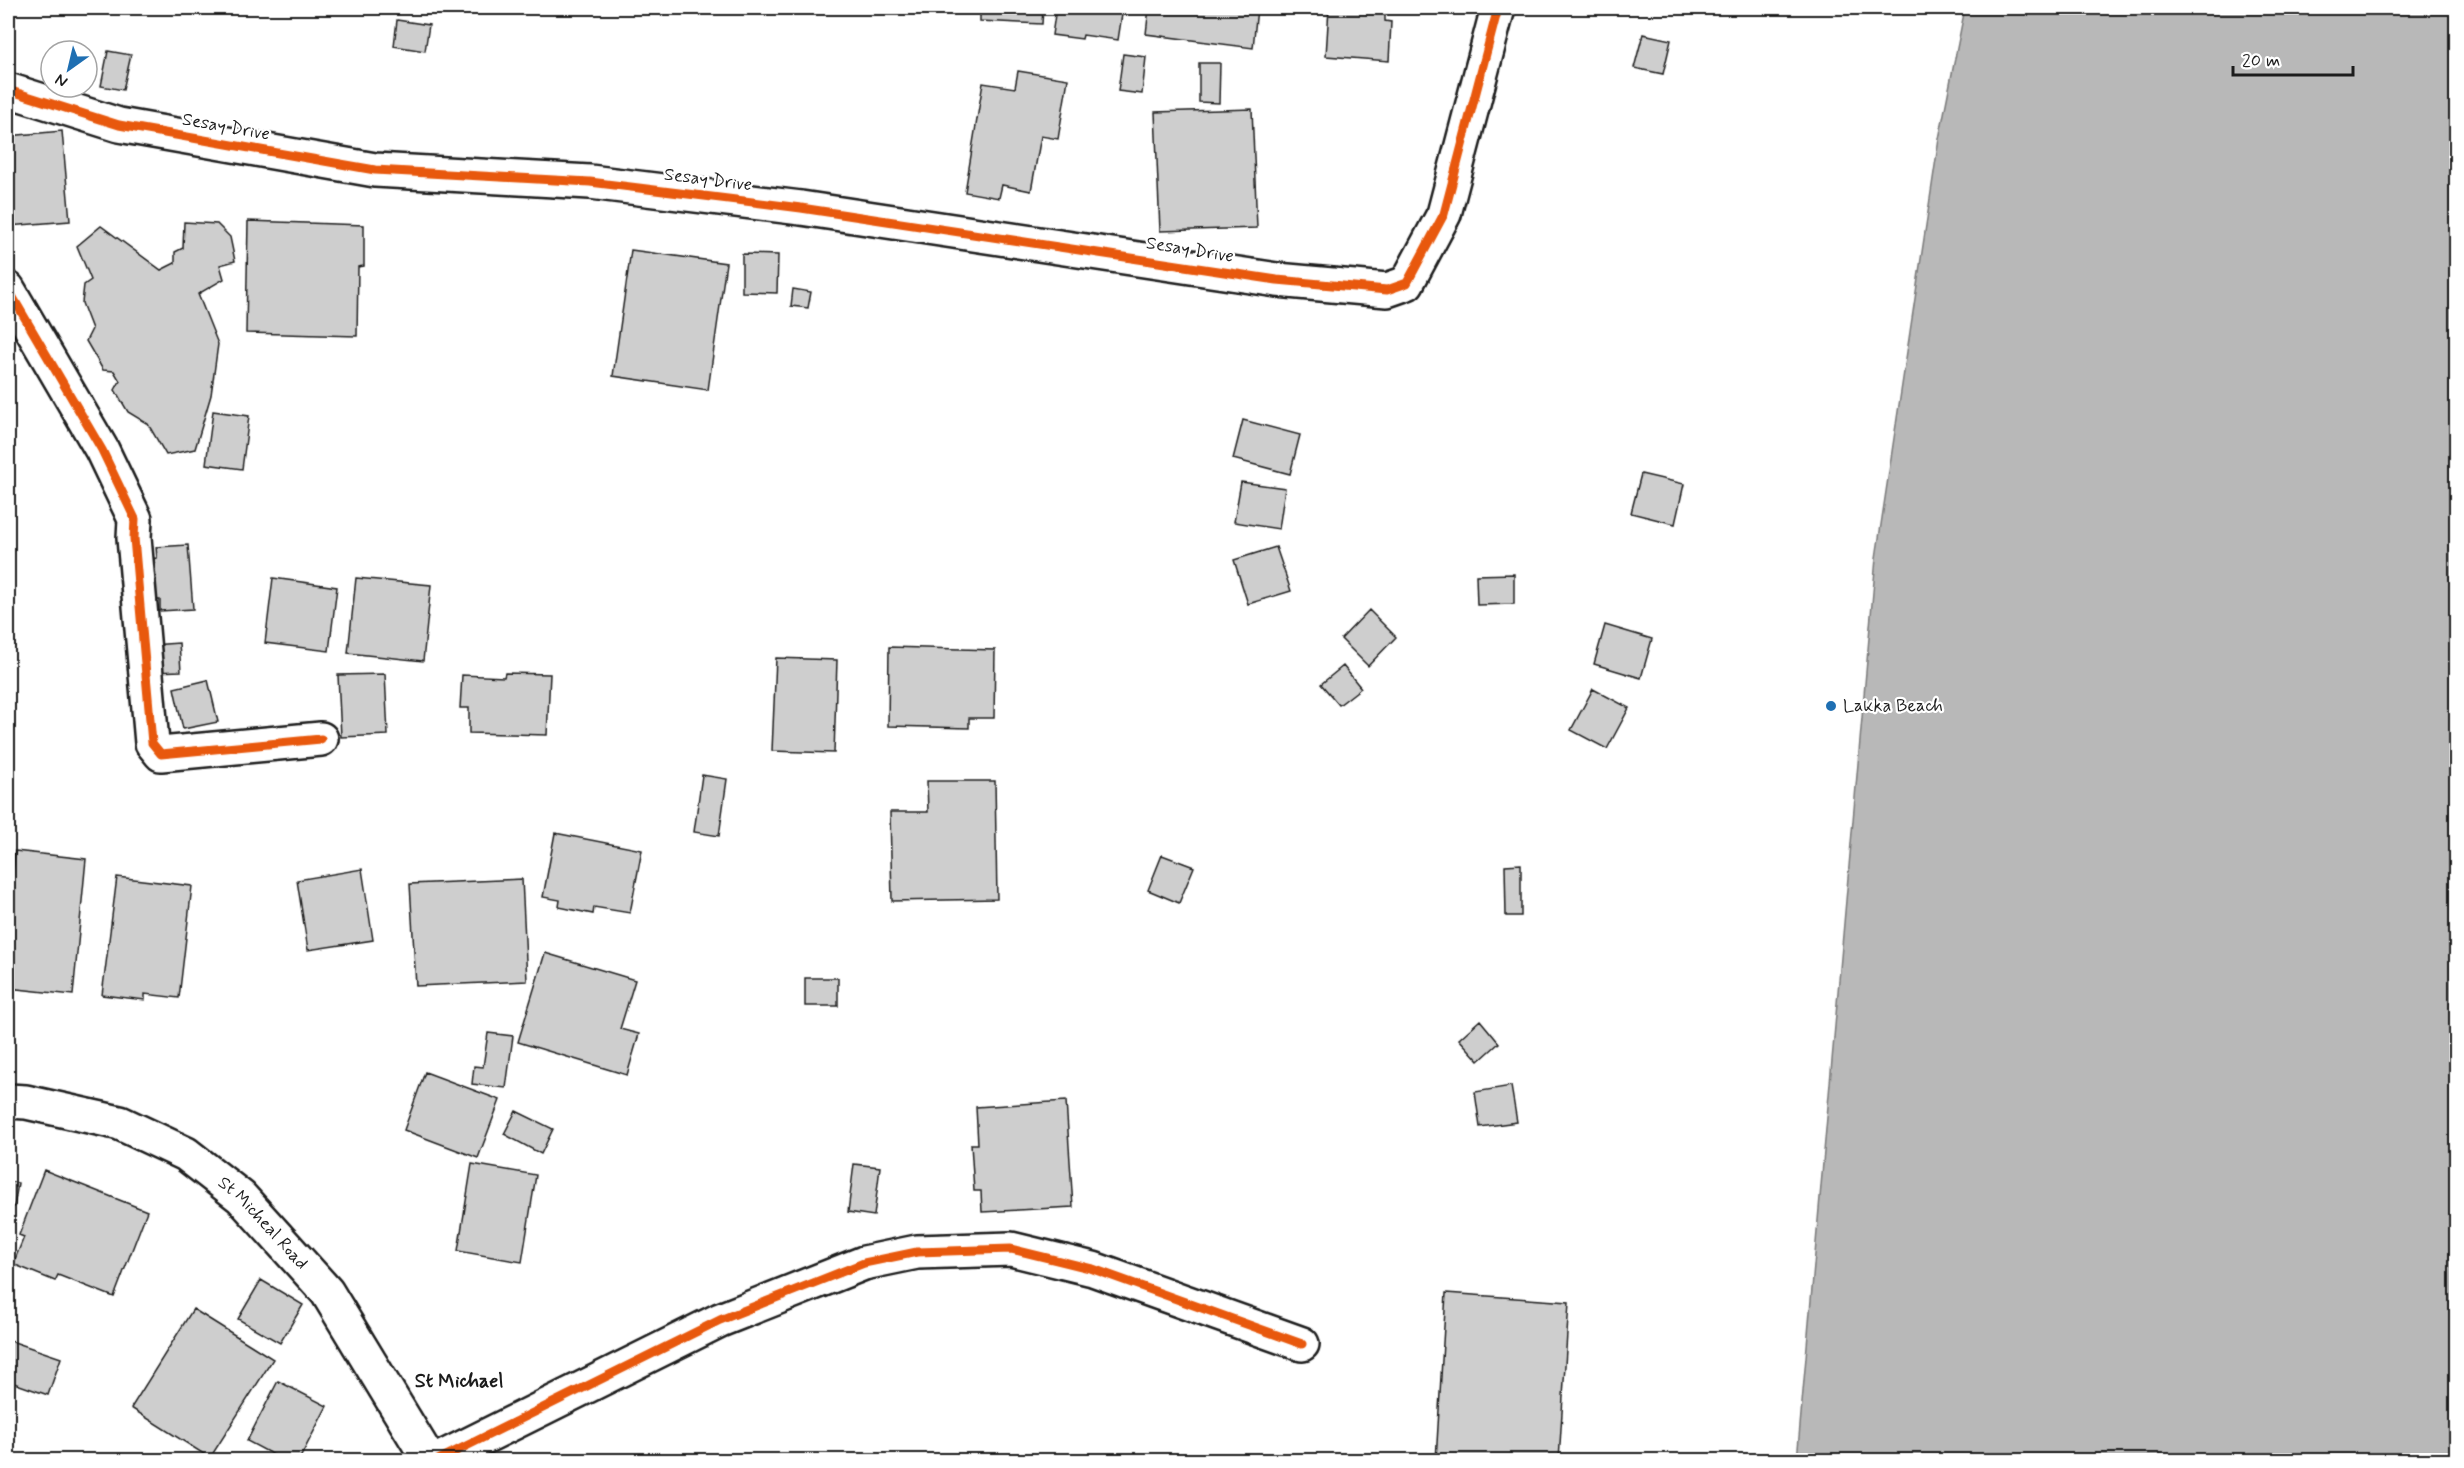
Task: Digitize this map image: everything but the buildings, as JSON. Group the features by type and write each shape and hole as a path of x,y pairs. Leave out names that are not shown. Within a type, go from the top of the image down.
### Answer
{"street":[{"name":"Sesay Drive","path":"8,90 118,125 375,170 590,182 812,210 1277,280 1387,290 1407,283 1444,214 1497,8"},
{"path":"8,289 102,450 135,519 136,561 152,743 156,750 161,754 321,738"},
{"name":"St Micheal Road","path":"8,1101 26,1102 120,1123 186,1154 242,1197 327,1292 429,1461"},
{"path":"438,1461 720,1320 864,1263 917,1252 1011,1249 1093,1269 1302,1344"}],"shaded area":[{"path":"1965,8 2456,8 2456,1460 1797,1460 1876,558 1939,139"}],"cycle path":[{"path":"8,90 119,125 375,170 590,182 801,208 1277,280 1387,290 1407,283 1444,214 1498,8"},
{"path":"8,289 102,450 135,519 134,538 152,743 161,754 321,739"},
{"path":"438,1460 720,1320 864,1263 917,1252 1011,1249 1093,1269 1302,1344"}],"place":[{"name":"Lakka Beach","path":"1831,706"}],"district":[{"name":"St Michael","path":"459,1381"}]}
